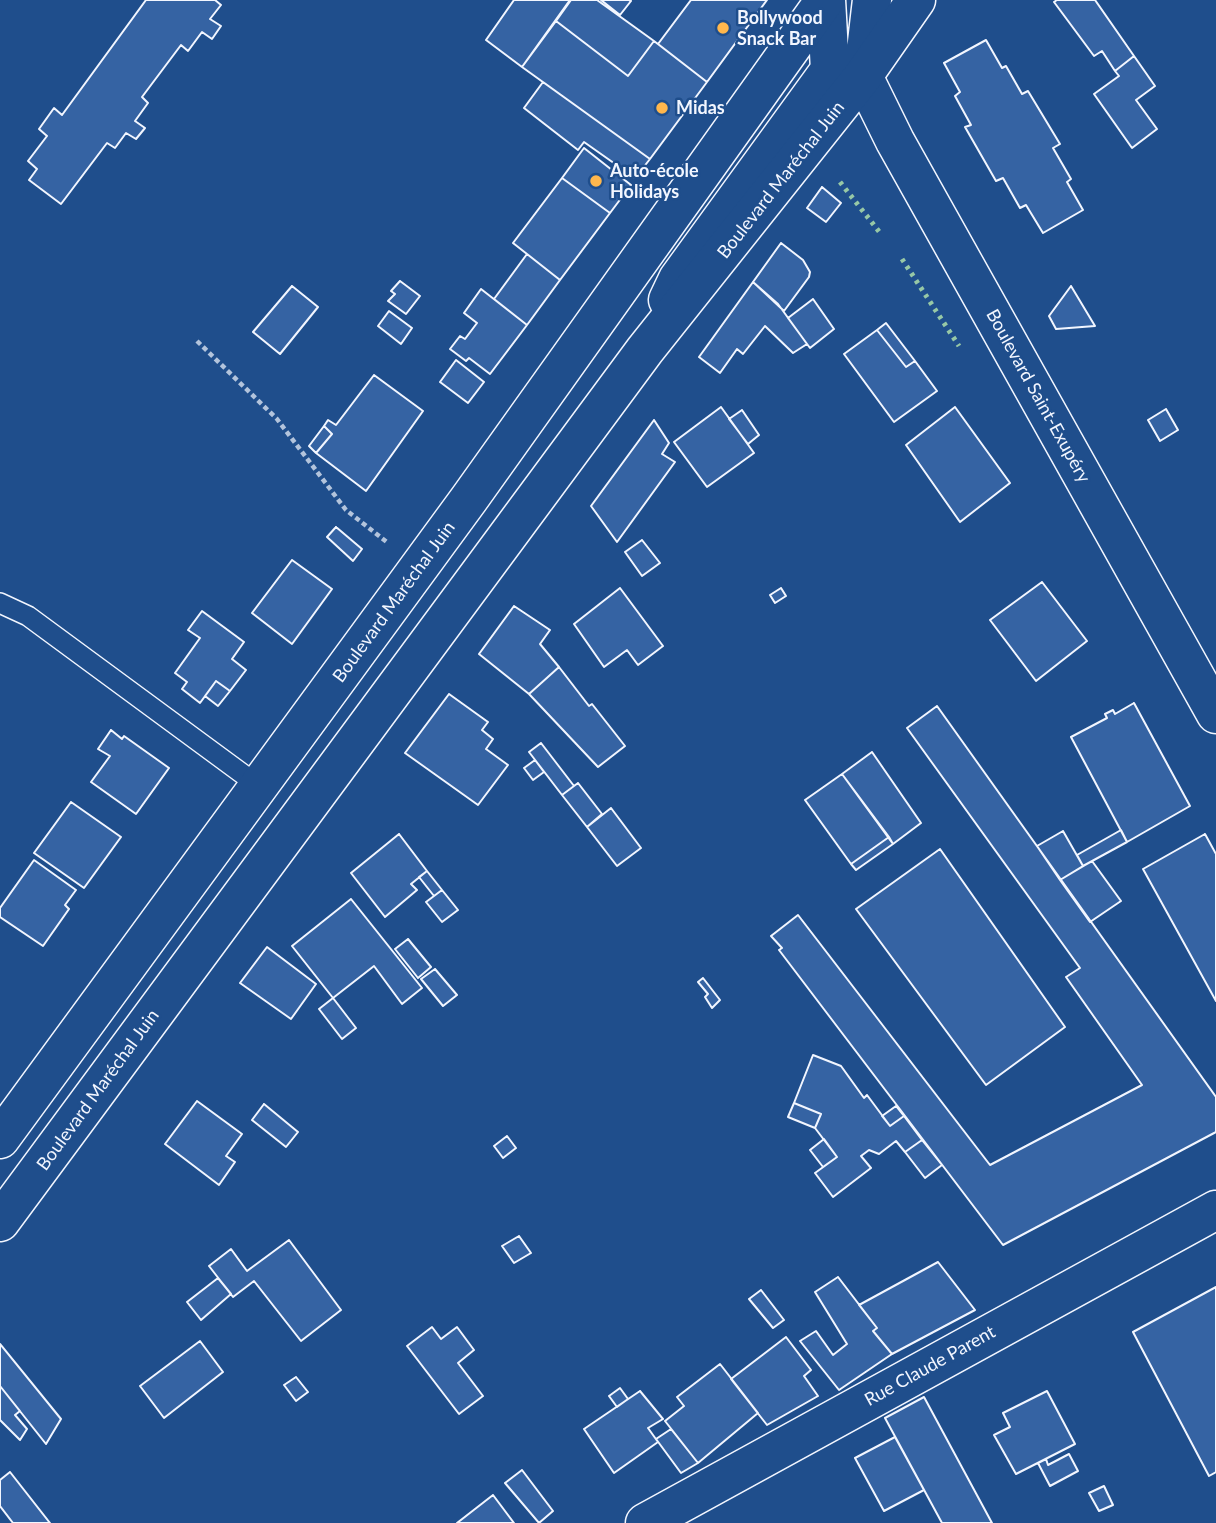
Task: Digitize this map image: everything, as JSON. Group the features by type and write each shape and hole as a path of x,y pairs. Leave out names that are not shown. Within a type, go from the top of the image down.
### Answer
{"main road":[{"name":"Boulevard Maréchal Juin","path":"0,1139 419,567 826,0"},
{"name":"Boulevard Maréchal Juin","path":"826,0 847,73"},
{"path":"781,60 847,73 872,0"},
{"name":"Boulevard Maréchal Juin","path":"0,1222 847,73 916,0"},
{"name":"Boulevard Saint-Exupéry","path":"847,73 895,141 1216,714"},
{"name":"Rue Claude Parent","path":"645,1523 1216,1210"}],"lane":[{"path":"0,603 28,616 259,786"}],"path":[{"path":"197,341 278,419 346,510 419,567"}],"building":[{"path":"146,0 215,0 221,5 210,19 221,26 212,39 202,32 188,51 181,45 142,97 148,103 135,121 145,128 136,139 126,133 115,148 107,143 61,204 29,180 37,169 28,161 47,136 39,129 54,108 62,115"},
{"path":"514,0 570,0 522,67 486,40"},
{"path":"571,0 597,0 654,41 628,76 556,21"},
{"path":"601,0 629,0 631,1 620,15"},
{"path":"691,0 767,0 707,82 658,44"},
{"path":"1095,0 1134,56 1115,71 1102,51 1094,56 1054,2"},
{"path":"556,21 628,76 654,41 707,82 650,159 522,67"},
{"path":"986,40 1002,68 1006,66 1022,94 1028,91 1060,144 1053,148 1071,179 1067,182 1083,210 1043,233 1026,205 1020,208 1003,178 996,181 965,127 971,125 955,96 960,92 944,63"},
{"path":"1134,56 1155,86 1136,100 1157,129 1132,148 1094,94 1119,76 1115,71"},
{"path":"543,82 650,159 635,178 584,142 578,150 524,108"},
{"name":"Auto-école Holidays","path":"584,148 631,185 610,213 562,178"},
{"path":"562,178 610,213 560,280 513,243"},
{"path":"822,187 841,203 826,222 807,208"},
{"path":"781,243 803,260 810,272 784,311 753,282"},
{"path":"527,254 560,280 527,325 494,299"},
{"path":"400,281 420,296 406,314 388,301 395,294 391,291"},
{"path":"753,282 778,304 807,344 793,353 765,326 743,354 737,349 720,373 699,357"},
{"path":"292,286 318,307 280,354 253,332"},
{"path":"1071,286 1095,326 1056,329 1049,316"},
{"path":"481,289 527,325 490,374 469,358 466,361 450,349 460,336 465,339 477,323 464,313"},
{"path":"813,299 834,329 810,348 788,318"},
{"path":"389,311 412,328 401,344 378,326"},
{"path":"886,323 915,361 906,367 877,330"},
{"path":"877,330 906,367 915,361 937,391 894,422 844,354"},
{"path":"456,360 484,382 468,403 440,382"},
{"path":"374,375 423,411 366,491 316,453 332,434 324,426 328,420 336,425"},
{"path":"721,407 754,453 707,487 674,442"},
{"path":"955,407 1010,483 960,522 906,445"},
{"path":"1166,409 1178,430 1160,441 1148,420"},
{"path":"742,410 759,435 748,444 729,419"},
{"path":"654,420 669,443 662,454 675,462 617,542 591,506"},
{"path":"324,426 332,434 316,453 309,446"},
{"path":"336,527 362,549 353,561 327,537"},
{"path":"642,540 660,563 642,576 625,552"},
{"path":"292,560 332,589 292,644 252,613"},
{"path":"1042,582 1087,641 1036,681 990,620"},
{"path":"620,588 663,646 638,665 627,650 604,667 574,624"},
{"path":"781,588 786,596 775,603 770,595"},
{"path":"514,606 550,630 540,644 559,667 529,694 479,654"},
{"path":"202,611 244,642 232,659 246,670 230,691 216,681 200,703 182,689 187,682 175,673 200,638 188,630"},
{"path":"559,667 625,746 598,767 529,694"},
{"path":"216,681 230,691 218,706 205,696"},
{"path":"449,694 488,722 482,730 493,739 486,749 508,765 478,805 405,753"},
{"path":"1134,703 1190,806 1127,842 1071,737 1107,718 1105,714 1113,710 1115,714"},
{"path":"937,706 1216,1097 1216,1132 1003,1245 771,936 798,915 990,1165 1142,1085 1066,977 1080,968 907,728"},
{"path":"111,730 122,739 124,736 169,768 136,814 91,782 110,756 98,749"},
{"path":"541,743 574,786 562,795 529,752"},
{"path":"872,752 921,823 893,844 842,774"},
{"path":"535,760 544,772 533,780 524,768"},
{"path":"842,774 889,837 851,864 805,800"},
{"path":"578,783 602,814 587,827 562,795"},
{"path":"71,802 121,837 84,888 34,853"},
{"path":"611,808 641,848 617,866 587,827"},
{"path":"1121,830 1127,842 1083,866 1077,855"},
{"path":"1063,831 1083,866 1060,880 1037,846"},
{"path":"399,834 427,871 411,884 417,890 385,917 351,873"},
{"path":"1205,834 1216,854 1216,1001 1143,869"},
{"path":"889,837 893,844 856,870 851,864"},
{"path":"940,849 1065,1027 986,1085 856,909"},
{"path":"34,860 76,890 65,905 69,909 43,946 0,917 0,908"},
{"path":"1092,861 1121,901 1090,922 1060,880"},
{"path":"427,871 442,890 434,896 419,877"},
{"path":"442,890 458,910 442,922 426,902"},
{"path":"351,899 422,988 402,1004 374,966 333,998 292,946"},
{"path":"408,939 431,967 418,978 395,949"},
{"path":"267,947 316,984 291,1019 240,983"},
{"path":"435,969 457,995 443,1006 421,979"},
{"path":"703,978 720,1000 712,1008 705,997 708,994 698,982"},
{"path":"333,998 356,1028 342,1039 319,1009"},
{"path":"813,1055 841,1066 864,1098 867,1095 890,1126 904,1116 922,1140 905,1152 896,1141 879,1154 869,1150 861,1156 871,1168 833,1197 815,1173 837,1157 815,1128 821,1114 794,1103"},
{"path":"197,1101 242,1134 226,1156 235,1162 219,1185 165,1144"},
{"path":"794,1103 821,1114 815,1128 788,1117"},
{"path":"264,1104 298,1132 286,1147 252,1120"},
{"path":"896,1106 904,1116 890,1126 882,1116"},
{"path":"507,1136 516,1148 503,1158 494,1146"},
{"path":"824,1139 837,1157 823,1167 810,1150"},
{"path":"922,1140 942,1165 925,1178 905,1152"},
{"path":"519,1236 531,1253 514,1263 502,1246"},
{"path":"289,1240 341,1310 301,1341 254,1281 233,1297 209,1266 231,1249 247,1271"},
{"path":"938,1262 975,1310 892,1354 873,1331 877,1328 859,1305"},
{"path":"838,1277 877,1328 873,1331 892,1354 839,1390 800,1341 816,1331 833,1355 847,1344 815,1292"},
{"path":"218,1278 231,1294 201,1320 187,1302"},
{"path":"1216,1287 1216,1472 1209,1476 1133,1332"},
{"path":"761,1290 784,1320 773,1328 749,1299"},
{"path":"432,1327 441,1339 457,1327 474,1350 458,1363 483,1396 459,1414 407,1346"},
{"path":"786,1337 811,1370 804,1376 818,1396 767,1425 731,1379"},
{"path":"200,1341 223,1372 164,1418 140,1386"},
{"path":"0,1344 61,1419 46,1444 0,1386"},
{"path":"720,1364 758,1413 698,1463 665,1421 684,1406 677,1397"},
{"path":"296,1377 308,1392 296,1401 284,1385"},
{"path":"0,1386 20,1411 15,1415 27,1429 20,1440 0,1420"},
{"path":"620,1388 628,1399 617,1407 609,1396"},
{"path":"640,1391 663,1419 648,1428 658,1442 614,1473 584,1429"},
{"path":"1047,1391 1075,1444 1016,1474 994,1435 1010,1427 1003,1413"},
{"path":"924,1397 992,1523 942,1523 885,1418"},
{"path":"671,1429 698,1463 681,1473 656,1439"},
{"path":"895,1437 924,1490 884,1511 855,1458"},
{"path":"1069,1454 1078,1471 1050,1486 1038,1463 1046,1459 1048,1465"},
{"path":"522,1470 553,1511 539,1523 505,1483"},
{"path":"10,1472 50,1523 13,1523 0,1506 0,1480"},
{"path":"1104,1486 1113,1505 1099,1511 1089,1493"},
{"path":"493,1495 514,1523 457,1523"}],"hedge":[{"path":"840,182 881,234"},
{"path":"902,259 959,346"}],"place":[{"name":"Bollywood Snack Bar","path":"723,28"},
{"name":"Midas","path":"662,108"},
{"name":"Auto-école Holidays","path":"596,181"}]}
